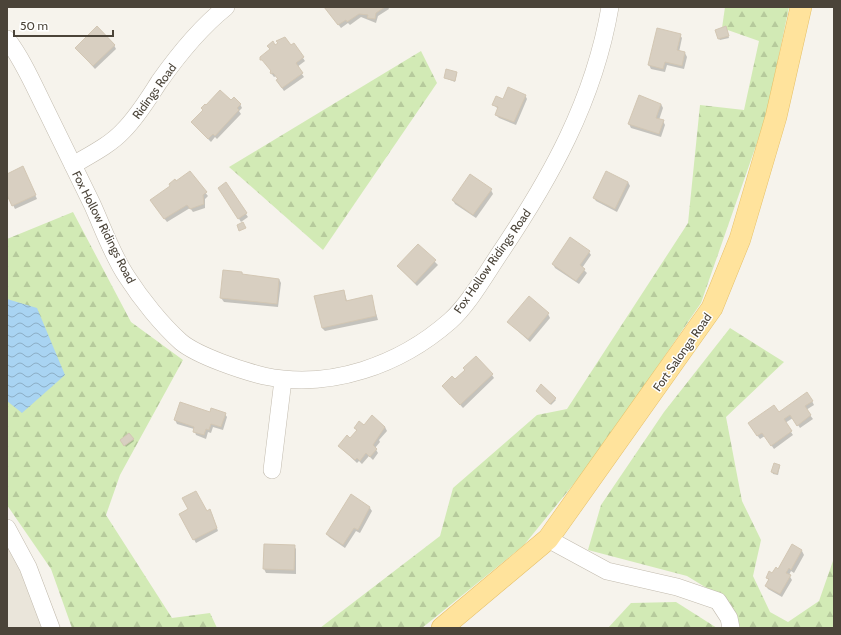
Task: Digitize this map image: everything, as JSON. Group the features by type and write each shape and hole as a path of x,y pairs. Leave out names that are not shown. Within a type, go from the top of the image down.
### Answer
{"main road":[{"name":"Fort Salonga Road","path":"442,628 548,539 712,308 742,232 776,117 801,7"}],"street":[{"name":"Ridings Road","path":"73,165 100,149 122,132 140,112 160,81 191,42 226,7"},
{"name":"Fox Hollow Ridings Road","path":"7,40 37,92 125,275 147,304 183,344 241,371 283,380 309,381 344,376 383,363 418,346 452,319 479,284 524,218 555,165 593,76 606,34 610,7"},
{"path":"272,470 283,380"},
{"path":"7,528 28,567 51,628"},
{"path":"548,539 607,571 677,587 718,601 729,618 731,628"}],"shaded area":[{"path":"7,524 37,566 61,628 7,628"}],"green space":[{"path":"725,7 789,7 766,117 701,303 594,459 524,545 422,628 320,628 440,536 453,488 537,415 567,409 688,223 700,105 744,110 759,41 722,28"},
{"path":"421,51 437,83 323,250 229,167"},
{"path":"73,212 131,322 183,360 120,475 106,515 172,618 210,613 217,628 72,628 51,569 7,505 7,239"},
{"path":"730,328 784,362 726,417 742,501 761,540 753,576 770,612 788,622 819,601 834,558 834,628 738,628 728,601 687,576 588,550 601,505 664,412"},
{"path":"676,602 717,628 608,628 631,603"}],"water":[{"path":"7,299 37,308 65,375 22,413 7,401"}],"building":[{"path":"324,7 385,7 376,13 375,19 367,18 368,15 359,14 347,22 346,20 338,25"},
{"path":"97,26 115,45 93,66 75,48"},
{"path":"726,26 729,36 718,39 715,30"},
{"path":"657,28 681,34 677,50 685,52 682,66 665,62 663,69 648,65"},
{"path":"285,37 291,45 294,43 304,57 296,63 303,73 282,88 276,80 278,79 273,73 271,74 271,71 262,60 260,60 260,57 270,49 267,46 273,41 275,45 278,43 276,41"},
{"path":"446,69 457,72 455,81 444,78"},
{"path":"508,87 526,95 514,122 495,115 498,107 492,105 496,96 503,99"},
{"path":"220,90 231,100 234,97 241,104 237,108 239,110 215,136 213,134 208,139 191,122 203,110 201,108 205,104 206,105"},
{"path":"639,95 661,104 656,118 664,120 659,134 628,124"},
{"path":"23,166 36,195 12,206 7,195 7,174"},
{"path":"190,171 207,192 203,195 204,204 190,209 187,205 164,219 150,200 170,186 169,184 175,179 176,181"},
{"path":"606,171 628,182 615,209 593,198"},
{"path":"470,174 492,189 473,215 452,200"},
{"path":"226,182 247,213 238,219 218,188"},
{"path":"243,222 246,228 239,231 237,225"},
{"path":"570,237 590,251 580,265 585,269 576,281 552,264"},
{"path":"418,244 436,260 415,283 397,266"},
{"path":"223,270 279,279 277,304 220,298"},
{"path":"344,290 346,301 372,295 376,316 322,328 314,296"},
{"path":"529,296 549,313 528,339 507,322"},
{"path":"476,356 493,374 460,405 442,386 452,376 455,379 465,370 463,368"},
{"path":"541,384 556,398 550,404 536,391"},
{"path":"807,392 813,401 805,406 811,415 797,426 790,415 784,419 792,431 771,446 762,433 757,436 748,423 774,405 779,412"},
{"path":"180,402 210,412 211,408 226,413 221,427 211,424 209,430 206,429 204,435 193,432 194,427 174,420"},
{"path":"372,415 385,427 373,445 377,449 370,457 366,453 360,461 357,458 355,460 338,446 347,435 350,438 357,430 354,428 359,421 364,425"},
{"path":"129,433 134,439 124,446 120,440"},
{"path":"774,463 780,465 777,474 771,472"},
{"path":"196,491 207,511 210,509 217,528 193,540 179,514 188,509 182,498"},
{"path":"351,494 370,507 358,530 354,528 343,545 326,534"},
{"path":"264,544 295,545 294,570 263,569"},
{"path":"792,544 802,550 791,570 789,568 786,573 791,575 780,594 765,586 769,579 766,578 769,571 772,573 776,567 778,569"}]}
